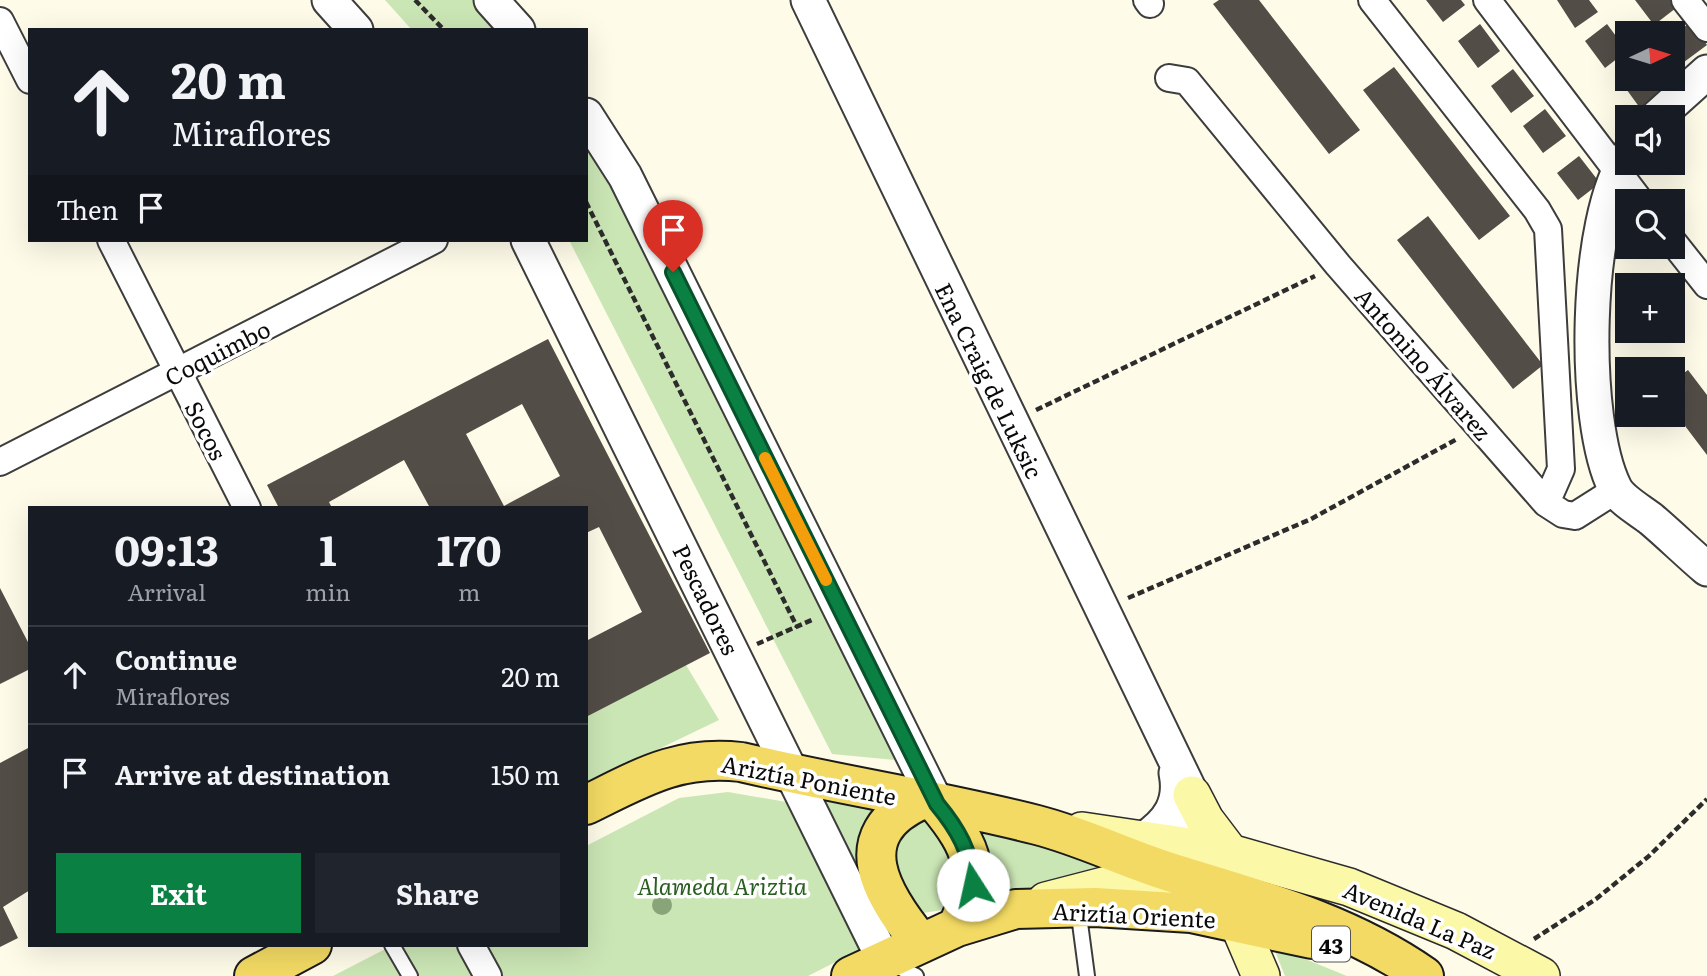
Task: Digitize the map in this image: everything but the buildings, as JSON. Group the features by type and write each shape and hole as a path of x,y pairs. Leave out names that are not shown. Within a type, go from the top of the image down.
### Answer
{"main road":[{"name":"Ariztía Poniente","path":"588,804 655,771 687,762 741,762 1039,825 1186,867 1354,933 1390,952 1424,976"},
{"path":"1192,795 1205,820 1230,853"},
{"path":"893,966 893,909 877,872 876,856 886,826 896,814 929,802 952,822 973,869 971,898 957,927"},
{"name":"Avenida La Paz","path":"1039,825 1144,839 1186,867 1294,873"},
{"name":"Avenida La Paz","path":"1016,909 1186,867 1230,853 1349,887 1404,908 1541,976"},
{"path":"1186,867 1224,901 1237,920 1261,976"},
{"name":"Ariztía Oriente","path":"893,966 957,927 1016,909 1145,909 1237,920 1333,944 1424,976"},
{"path":"254,976 308,947"}],"street":[{"path":"329,0 354,28"},
{"path":"491,0 516,28"},
{"name":"Ena Craig de Luksic","path":"808,0 1192,795"},
{"path":"1372,0 1548,229 1552,261 1560,469 1546,503"},
{"path":"1488,0 1615,154"},
{"path":"1685,0 1707,28"},
{"path":"0,21 28,76"},
{"path":"1670,105 1707,72"},
{"name":"Antonino Álvarez","path":"1169,78 1187,81 1338,265 1546,503 1563,514 1575,516 1616,490"},
{"path":"588,118 625,176 929,802"},
{"path":"1618,175 1602,227 1593,312 1593,362 1600,440 1616,490 1707,569"},
{"name":"Socos","path":"112,242 246,506"},
{"name":"Coquimbo","path":"0,462 430,242"},
{"name":"Pescadores","path":"529,242 794,774 893,966"},
{"path":"1685,257 1707,285"},
{"name":"Ena Craig de Luksic","path":"1144,839 1159,829 1174,810 1178,785 1174,760"},
{"path":"1186,867 1193,817 1192,795"},
{"path":"472,947 488,976"}],"lane":[{"path":"1078,908 1087,976"},
{"path":"393,947 410,976"}],"path":[{"path":"415,0 442,28"},
{"path":"588,206 797,627 734,654"},
{"path":"1010,421 1338,265"},
{"path":"1101,609 1311,519 1479,428"},
{"path":"1507,957 1595,899 1648,856 1707,799"}],"green space":[{"path":"385,0 475,0 501,28 410,28"},
{"path":"588,138 616,180 895,760 832,754 570,242 588,242"},
{"path":"686,665 719,720 588,783 588,716"},
{"name":"Alameda Ariztia","path":"728,792 792,803 861,949 808,976 333,976 389,947 588,947 588,845 679,798"},
{"path":"808,795 881,807 864,829 858,846 868,890"},
{"path":"962,820 1127,866 978,906"},
{"path":"927,821 962,856 949,909 923,913 905,891 892,847 901,830"},
{"path":"1273,946 1347,976 1285,976"}],"slow traffic":[{"path":"765,458 826,580"}],"route":[{"path":"673,272 937,804 952,822 967,851 973,869 973,885"}]}
